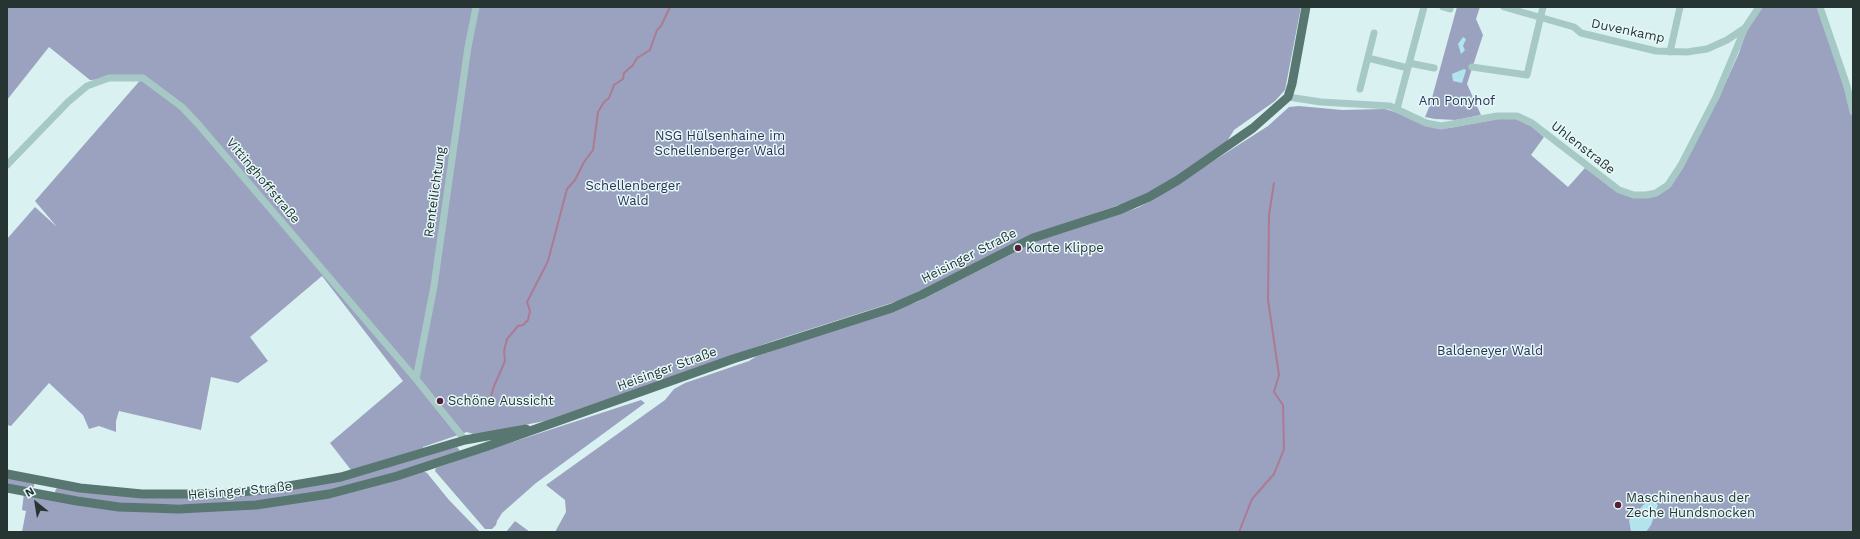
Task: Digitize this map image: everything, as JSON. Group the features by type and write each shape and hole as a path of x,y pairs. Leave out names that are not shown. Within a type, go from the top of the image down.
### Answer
{"main road":[{"path":"1288,97 1292,84 1306,7"},
{"name":"Heisinger Straße","path":"7,488 119,507 179,510 226,508 287,501 329,494 378,482 551,425 733,359 906,302 1033,238 1119,210 1149,198 1178,180 1252,128 1288,97"},
{"name":"Heisinger Straße","path":"7,474 80,488 142,494 220,494 271,489 340,477 465,440 551,425"},
{"path":"465,440 470,452"}],"street":[{"name":"Renteilichtung","path":"416,379 432,294 468,47 476,7"},
{"path":"1397,110 1424,7"},
{"name":"Duvenkamp","path":"1504,7 1540,19 1574,27 1581,34 1642,48 1670,52 1687,52 1707,49 1727,40 1745,28"},
{"path":"1472,66 1527,75 1543,7"},
{"path":"1670,52 1680,7"},
{"name":"Uhlenstraße","path":"1288,97 1321,102 1380,105 1397,110 1426,123 1441,126 1463,124 1497,116 1518,116 1532,123 1619,190 1634,195 1647,195 1656,193 1668,185 1681,165 1716,97 1745,28 1759,7"},
{"path":"1820,7 1847,86 1853,112"},
{"path":"1360,89 1374,33"},
{"path":"1368,58 1434,68"},
{"name":"Vittinghoffstraße","path":"7,165 68,102 87,86 109,78 144,78 182,107 198,124 416,379 465,440"}],"green space":[{"name":"Schellenberger Wald","path":"7,7 1301,7 1285,90 1275,101 1234,130 1226,143 1149,195 1033,234 901,300 773,341 545,421 483,433 473,434 467,432 423,448 351,470 330,443 403,381 322,276 250,337 268,361 238,383 211,377 201,430 119,411 116,421 116,432 99,426 89,429 83,415 49,383 11,426 7,425 7,239 35,207 57,227 35,201 143,77 90,80 49,47 7,100"},
{"name":"Am Ponyhof","path":"1457,7 1480,7 1476,19 1483,35 1467,84 1481,115 1456,120 1425,117 1430,105"},
{"name":"Baldeneyer Wald","path":"1761,7 1819,7 1853,117 1853,532 555,532 566,512 565,500 546,485 665,400 674,389 685,383 749,361 757,356 917,302 1037,241 1137,208 1151,201 1268,126 1289,107 1299,106 1342,110 1385,109 1449,128 1498,119 1516,119 1531,126 1544,137 1531,155 1568,187 1585,168 1617,190 1627,194 1664,190 1720,95 1739,53 1747,28"},
{"path":"641,400 645,403 536,483 502,513 496,525 492,529 485,529 435,471 436,468 482,452"},
{"path":"457,447 460,451 410,468 333,490 263,501 208,505 121,504 56,494 55,491 57,488 77,490 276,492"},
{"path":"423,471 427,473 449,500 480,532 22,532 26,511 22,510 24,493 84,504 251,509"},
{"path":"7,477 34,483 34,486 31,490 7,485"},
{"path":"515,521 530,532 506,532"}],"sand":[{"path":"1463,37 1466,39 1463,46 1465,50 1461,54 1458,44"},
{"path":"1464,69 1466,70 1462,83 1453,81 1452,74"},
{"path":"1648,500 1653,503 1655,502 1658,505 1651,525 1646,532 1631,532 1629,520"}],"waterway":[{"path":"486,406 490,400 494,386 505,361 504,351 507,339 518,326 523,325 528,320 530,311 527,302 548,261 567,189 575,180 584,162 593,150 598,112 604,102 609,98 614,85 623,79 624,73 633,65 637,58 650,50 657,30 661,26 670,7"},
{"path":"1239,532 1252,499 1274,474 1284,449 1283,405 1274,392 1279,375 1268,300 1269,215 1274,183"}],"place":[{"name":"Korte Klippe","path":"1018,248"},
{"name":"Schöne Aussicht","path":"440,401"},
{"name":"Maschinenhaus der Zeche Hundsnocken","path":"1618,505"}],"park label":[{"name":"NSG Hülsenhaine im Schellenberger Wald","path":"720,144"}]}
